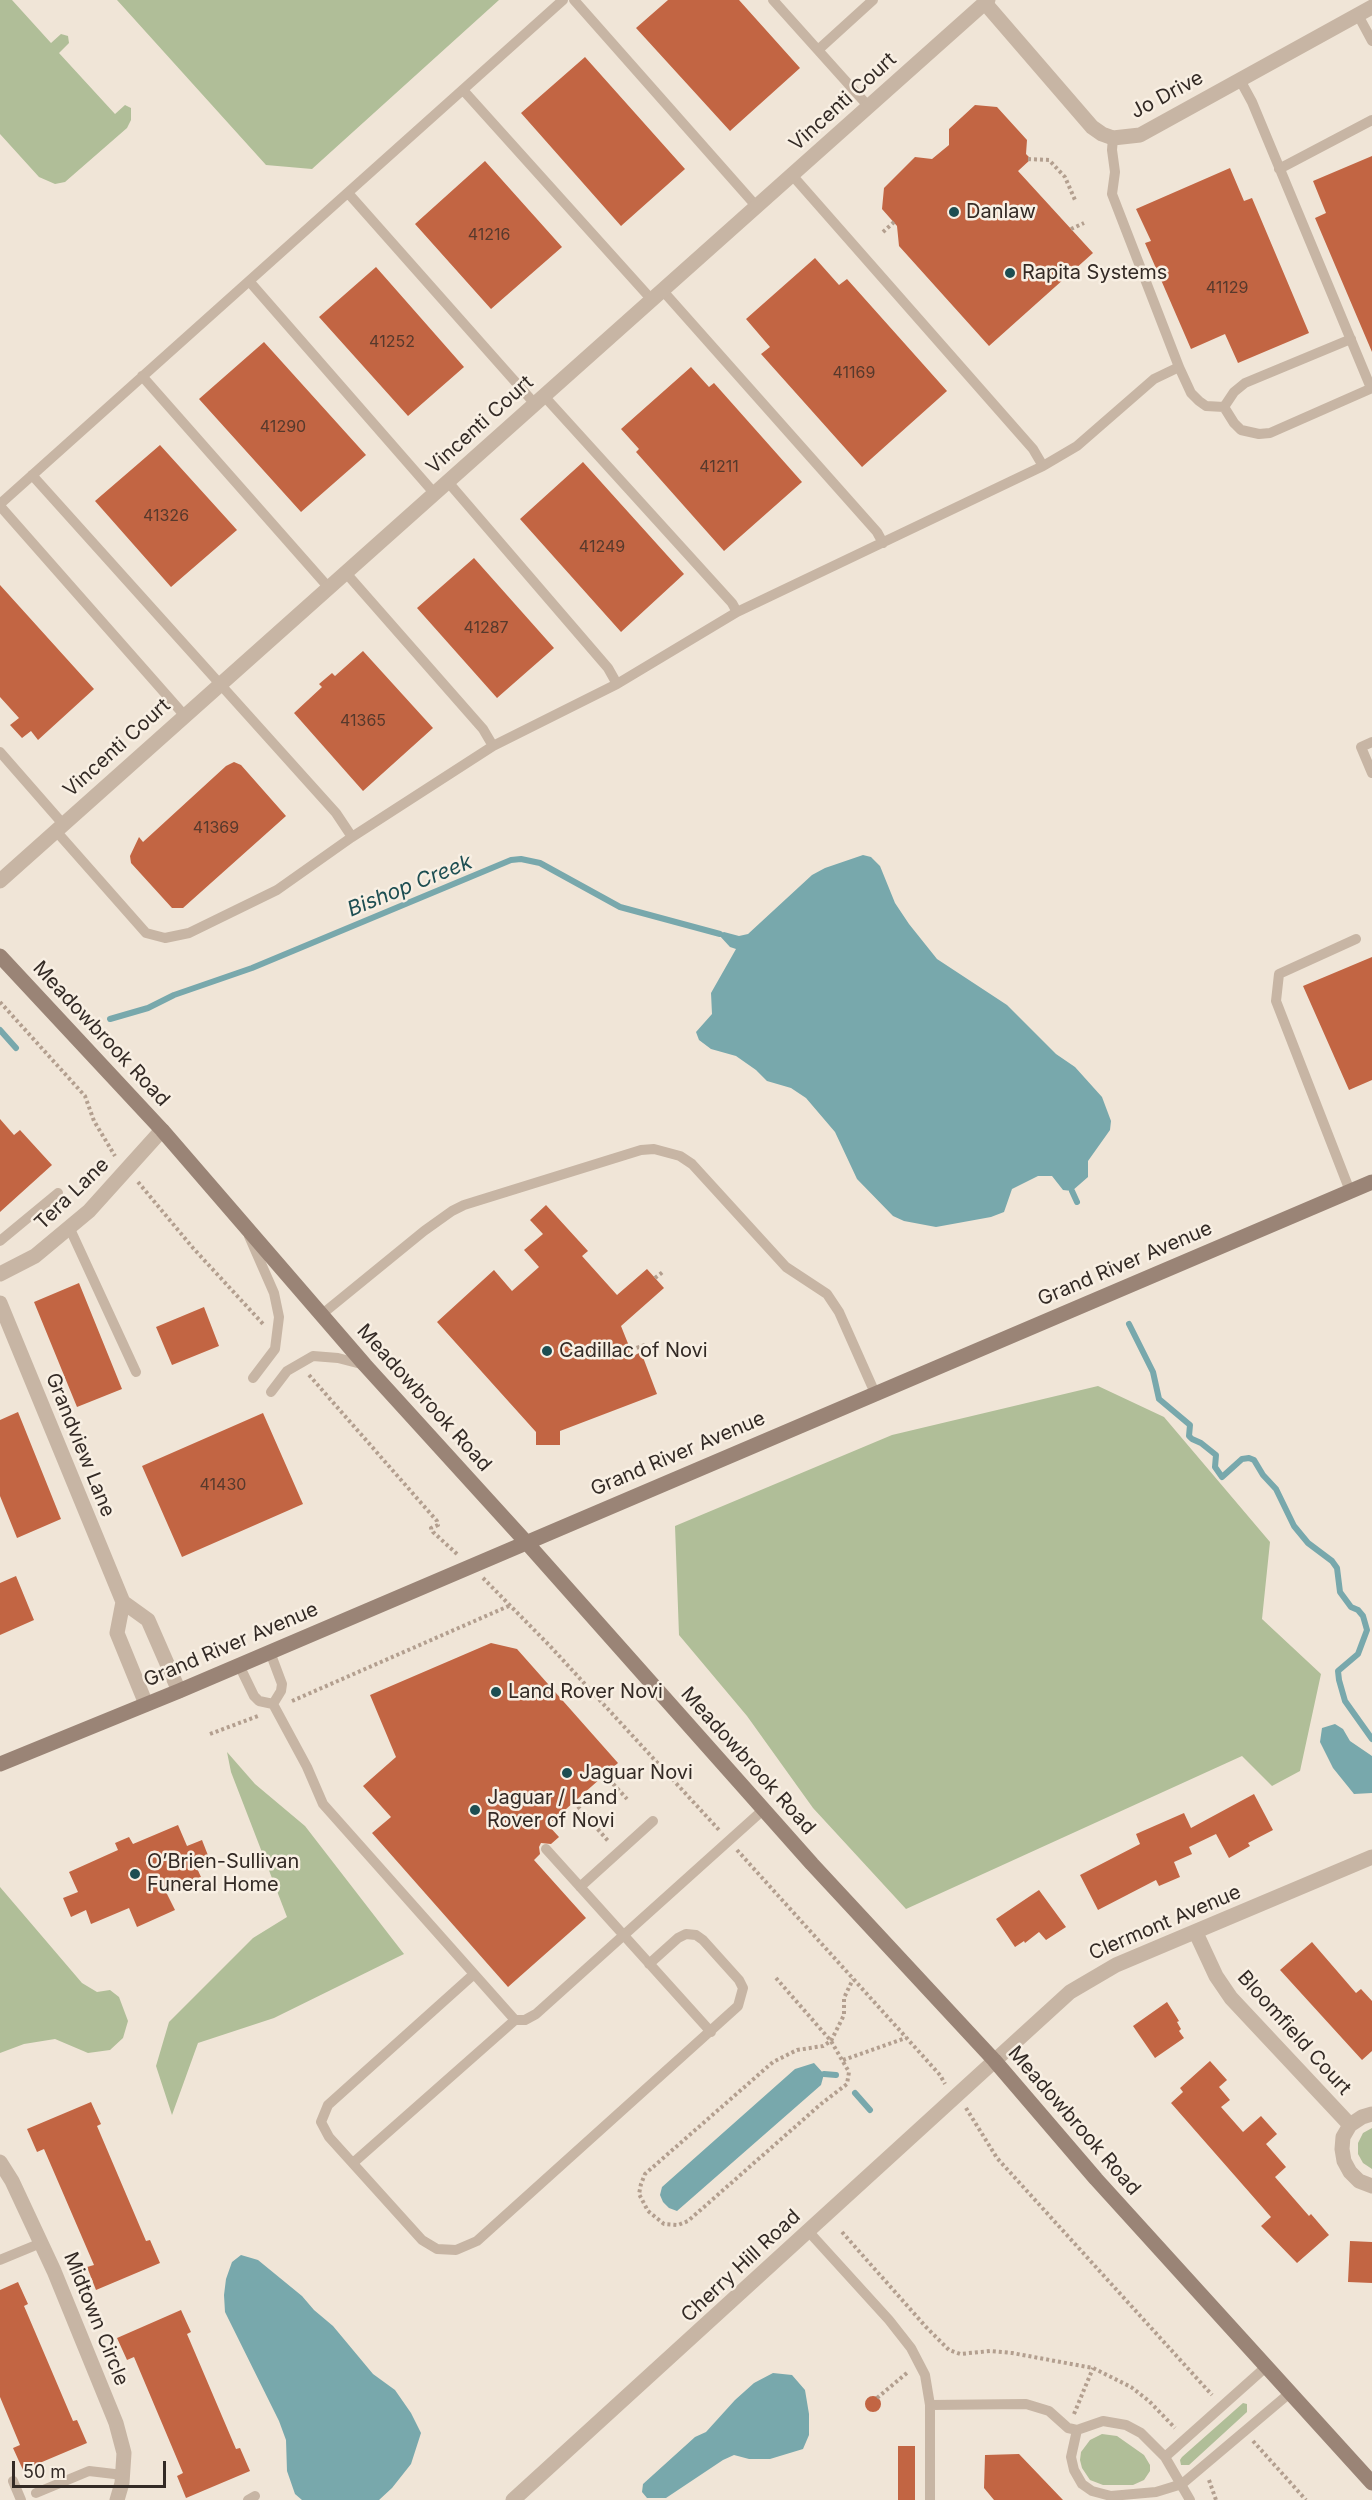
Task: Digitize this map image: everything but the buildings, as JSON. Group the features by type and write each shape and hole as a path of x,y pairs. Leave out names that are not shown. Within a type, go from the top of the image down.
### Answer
{"street":[{"name":"Vincenti Court","path":"0,881 987,2"},
{"name":"Jo Drive","path":"987,2 1092,127 1113,138 1140,135 1365,11"},
{"name":"Meadowbrook Road","path":"0,956 162,1130 365,1365 526,1542 763,1810 994,2060 1096,2179 1372,2483"},
{"name":"Tera Lane","path":"0,1274 35,1256 70,1228 89,1211 162,1130"},
{"name":"Grand River Avenue","path":"0,1764 270,1652 1372,1182"},
{"name":"Grandview Lane","path":"0,1303 123,1602"},
{"path":"146,1704 117,1633 123,1602 148,1620 179,1690"},
{"name":"Clermont Avenue","path":"994,2060 1070,1992 1092,1977 1372,1857"},
{"name":"Bloomfield Court","path":"1196,1933 1216,1976 1231,1998 1350,2125"},
{"name":"Cherry Hill Road","path":"513,2500 809,2232 994,2060"},
{"name":"Bloomfield Court","path":"1372,2114 1350,2125 1343,2138 1344,2161 1350,2172 1359,2181 1372,2186"},
{"name":"Midtown Circle","path":"0,2162 41,2243 116,2423 124,2453 121,2499"}],"lane":[{"path":"185,716 0,505 563,0"},
{"path":"574,0 756,207"},
{"path":"773,0 869,107"},
{"path":"818,50 873,0"},
{"path":"1365,11 1372,41"},
{"path":"1224,407 1241,430 1259,434 1270,433 1372,388 1252,102 1240,80"},
{"path":"462,90 657,295 877,532 883,543"},
{"path":"1280,169 1372,120"},
{"path":"1113,138 1115,172 1112,194 1179,367 1191,393 1199,401 1206,406 1224,407"},
{"path":"792,175 1033,448 1043,466"},
{"path":"348,193 732,603 737,612"},
{"path":"249,281 435,494"},
{"path":"1224,407 1234,392 1245,383 1351,339"},
{"path":"0,752 146,933 165,938 189,933 277,890 352,837 493,746 617,684 737,612 1043,466 1077,446 1154,379 1179,367"},
{"path":"142,376 328,588"},
{"path":"32,475 336,813 352,837"},
{"path":"448,482 608,668 617,684"},
{"path":"346,573 483,729 493,746"},
{"path":"1372,742 1361,747 1372,773"},
{"path":"1350,1191 1276,1001 1279,974 1356,939"},
{"path":"321,1315 424,1231 464,1205 641,1150 654,1149 680,1156 692,1164 786,1267 827,1294 839,1312 875,1393"},
{"path":"0,1241 58,1193"},
{"path":"70,1228 136,1372"},
{"path":"245,1228 274,1293 279,1317 275,1349 253,1378"},
{"path":"271,1392 287,1371 313,1356 338,1358 365,1365"},
{"path":"270,1652 282,1684 273,1704"},
{"path":"239,1665 254,1696 259,1701 273,1704 307,1767 323,1804 515,2020"},
{"path":"353,2163 515,2020 525,2020 536,2014 763,1810"},
{"path":"580,1887 653,1821"},
{"path":"546,1848 711,2032"},
{"path":"474,1974 328,2105 321,2122 324,2130 429,2246 446,2250 466,2247 477,2241 738,2006 743,1988 739,1980 696,1935 686,1934 678,1938 649,1964"},
{"path":"809,2232 911,2348 925,2375 930,2405 930,2500"},
{"path":"0,2260 41,2243"},
{"path":"1165,2457 1267,2366"},
{"path":"1077,2430 1072,2451 1072,2464 1082,2484 1092,2491 1111,2496 1133,2495 1182,2484 1291,2392"},
{"path":"930,2405 1026,2404 1049,2411 1068,2428 1077,2430 1103,2421 1126,2425 1141,2433 1165,2457 1190,2500"},
{"path":"36,2493 89,2471 123,2475"},
{"path":"13,2481 21,2500"}],"path":[{"path":"1028,159 1050,159 1065,177 1075,200"},
{"path":"883,232 894,222"},
{"path":"1071,230 1084,223"},
{"path":"0,1002 85,1096 102,1136 127,1169 194,1248 277,1339"},
{"path":"656,1278 664,1270"},
{"path":"631,1350 645,1345"},
{"path":"298,1363 437,1521 438,1525 431,1528 440,1539"},
{"path":"495,1589 717,1828"},
{"path":"291,1702 511,1605"},
{"path":"210,1734 259,1715"},
{"path":"605,1775 627,1799"},
{"path":"574,1802 610,1843"},
{"path":"739,1852 940,2075 941,2080"},
{"path":"776,1978 831,2041 849,2072 850,2079 842,2090 821,2104 688,2221 678,2225 664,2224 648,2211 639,2194 640,2184 645,2174 773,2062 797,2050 818,2048 831,2041 844,2015 844,1998 853,1978"},
{"path":"843,2060 906,2038"},
{"path":"968,2110 997,2158 1214,2397"},
{"path":"842,2232 949,2350 960,2354 990,2351 1012,2353 1093,2368 1131,2387 1149,2401 1176,2429"},
{"path":"1073,2414 1093,2368"},
{"path":"877,2398 908,2372"},
{"path":"1251,2439 1306,2500"},
{"path":"1208,2479 1216,2500"}],"green space":[{"path":"0,0 12,0 51,43 61,34 68,36 69,43 59,53 115,114 125,105 131,108 131,120 127,128 65,182 55,184 39,177 0,134"},
{"path":"117,0 499,0 312,169 266,165"},
{"path":"1098,1386 1164,1417 1270,1542 1262,1619 1321,1674 1300,1771 1272,1786 1242,1756 906,1909 813,1808 747,1716 679,1635 675,1526 892,1435"},
{"path":"227,1752 255,1784 305,1826 404,1954 274,2018 198,2043 172,2115 156,2066 169,2022 253,1938 287,1917 231,1772"},
{"path":"0,1887 82,1983 97,1992 110,1990 119,1997 128,2021 123,2038 110,2050 88,2053 55,2039 24,2044 0,2053"},
{"path":"1372,2128 1372,2169 1363,2163 1358,2154 1358,2143 1363,2133"},
{"path":"1243,2403 1247,2404 1247,2412 1189,2465 1181,2465 1182,2457"},
{"path":"1102,2434 1117,2436 1144,2455 1150,2465 1150,2471 1144,2480 1133,2485 1103,2485 1090,2480 1082,2468 1081,2452 1090,2440"}],"water":[{"path":"863,855 871,857 880,866 895,903 937,959 1007,1005 1056,1054 1075,1067 1102,1097 1111,1121 1110,1130 1088,1161 1088,1177 1072,1191 1063,1190 1052,1176 1038,1176 1012,1189 1004,1212 991,1217 936,1227 904,1221 893,1216 857,1179 835,1132 806,1098 791,1088 767,1081 736,1056 711,1049 699,1040 696,1032 712,1014 711,993 736,949 730,947 719,935 724,932 739,936 748,934 812,875"},
{"path":"1335,1724 1343,1729 1350,1741 1372,1756 1372,1793 1354,1794 1333,1768 1320,1742 1322,1728"},
{"path":"814,2063 824,2074 821,2085 677,2211 669,2208 663,2202 660,2195 662,2187 795,2069"},
{"path":"241,2255 258,2260 302,2296 333,2326 373,2374 395,2390 411,2413 421,2433 411,2464 379,2500 302,2500 295,2494 287,2471 286,2440 279,2421 225,2312 226,2279 232,2262"},
{"path":"773,2373 792,2375 805,2390 809,2414 809,2435 803,2449 770,2459 749,2459 734,2455 666,2498 647,2498 642,2492 643,2484 695,2437 706,2432 754,2383"}],"waterway":[{"name":"Bishop Creek","path":"110,1019 148,1008 174,995 252,968 511,860 521,859 540,863 620,907 720,934"},
{"name":"Bishop Creek","path":"0,1030 16,1048"},
{"name":"Bishop Creek","path":"1072,1191 1077,1202"},
{"name":"Bishop Creek","path":"1129,1324 1153,1372 1159,1399 1190,1425 1189,1436 1192,1439 1216,1455 1215,1467 1222,1477 1242,1459 1254,1460 1263,1475 1276,1489 1294,1526 1308,1543 1332,1561 1337,1568 1340,1592 1351,1607 1363,1616 1367,1630 1358,1654 1338,1671 1339,1680 1345,1701 1372,1739"},
{"path":"824,2074 836,2075"},
{"path":"855,2093 870,2110"}],"place":[{"name":"Danlaw","path":"954,212"},
{"name":"Rapita Systems","path":"1010,273"},
{"name":"Cadillac of Novi","path":"547,1351"},
{"name":"Land Rover Novi","path":"496,1692"},
{"name":"Jaguar Novi","path":"567,1773"},
{"name":"Jaguar / Land Rover of Novi","path":"475,1810"},
{"name":"O’Brien-Sullivan Funeral Home","path":"135,1874"}]}
